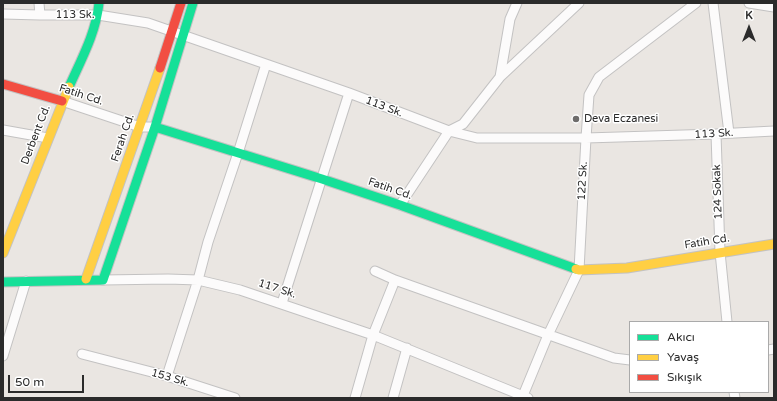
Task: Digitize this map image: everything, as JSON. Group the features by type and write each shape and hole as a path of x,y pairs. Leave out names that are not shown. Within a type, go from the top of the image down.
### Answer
{"street":[{"path":"39,3 40,15"},
{"name":"Derbent Cd.","path":"3,253 62,101 91,39 98,15 99,3"},
{"name":"Ferah Cd.","path":"86,279 140,127 181,3"},
{"path":"103,280 155,127 193,3"},
{"path":"500,77 510,19 517,3"},
{"path":"400,205 449,131 463,124 500,77 579,3"},
{"name":"122 Sk.","path":"524,397 548,334 579,270 589,95 599,77 696,3"},
{"path":"712,3 729,133"},
{"path":"749,3 774,7"},
{"name":"113 Sk.","path":"3,14 98,15 148,23 349,93 449,131 477,138 586,138 774,131"},
{"path":"167,376 198,280 208,242 266,64"},
{"name":"Fatih Cd.","path":"3,84 62,101 140,127 155,127 322,179 400,205 579,270 626,268 774,244"},
{"path":"282,303 349,93"},
{"path":"3,130 48,138"},
{"name":"124 Sokak","path":"716,134 720,252 727,321"},
{"path":"375,271 395,280 614,358 629,360"},
{"name":"117 Sk.","path":"3,282 86,279 198,280 240,290 282,303 374,335 524,397"},
{"path":"355,398 374,335 395,280"},
{"path":"3,356 26,281"},
{"path":"392,398 407,348"},
{"name":"153 Sk.","path":"82,354 167,376 234,398"}],"traffic: fast":[{"path":"69,87 95,25 99,3"},
{"path":"3,282 103,280 155,127 193,3"},
{"path":"155,127 400,205 576,269"}],"traffic: slow":[{"path":"86,279 160,68"},
{"path":"3,253 69,87"},
{"path":"576,269 627,268 774,244"}],"traffic: jam":[{"path":"160,68 181,3"},
{"path":"3,84 62,101"}],"place":[{"name":"Deva Eczanesi","path":"576,119"}]}
